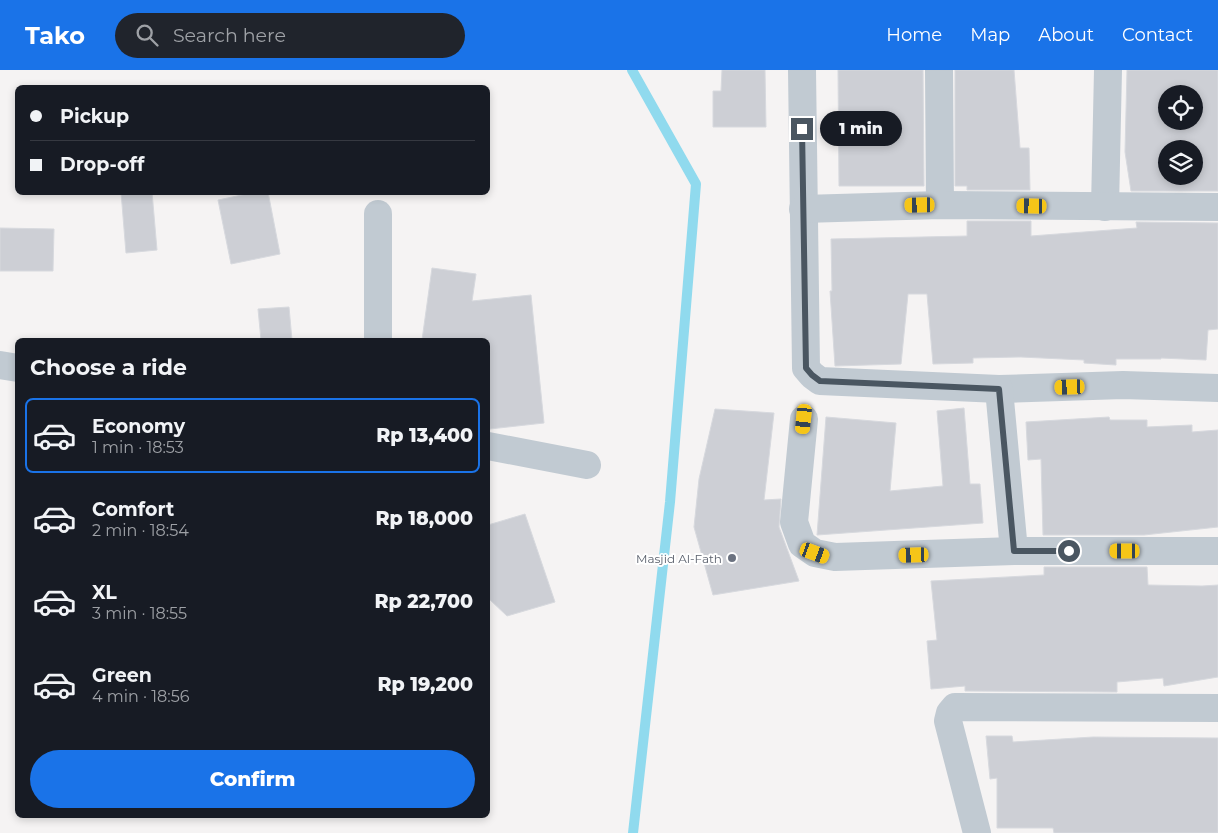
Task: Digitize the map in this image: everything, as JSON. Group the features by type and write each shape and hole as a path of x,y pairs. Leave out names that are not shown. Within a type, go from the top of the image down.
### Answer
{"street":[{"path":"802,70 806,368 812,375 820,381 999,389 1123,385 1218,388"},
{"path":"938,70 940,205"},
{"path":"1105,207 1108,70"},
{"path":"803,209 940,205 1218,207"},
{"path":"378,214 378,338"},
{"path":"0,365 15,368"},
{"path":"999,389 1014,551"},
{"path":"804,419 794,522 802,544 815,553 835,558 1014,551 1218,551"},
{"path":"490,446 587,464"},
{"path":"977,833 948,722 950,713 955,707 1218,708"}],"building":[{"path":"722,70 765,70 766,127 713,127 713,91 721,91"},
{"path":"838,70 923,70 924,186 839,186"},
{"path":"955,70 1014,70 1020,148 1029,148 1030,190 967,190 967,186 955,186"},
{"path":"1127,70 1218,70 1218,191 1131,191 1125,152"},
{"path":"121,195 152,195 157,250 126,253"},
{"path":"242,195 269,195 280,254 231,264 218,200"},
{"path":"967,221 1031,221 1031,236 1137,228 1136,222 1218,223 1218,329 1208,330 1206,360 1116,359 1116,365 1084,363 1084,360 1021,357 973,358 973,363 933,364 927,294 908,294 901,364 835,366 830,291 832,291 831,239 967,236"},
{"path":"0,228 54,229 53,271 0,271"},
{"path":"432,268 476,274 472,301 531,295 544,423 490,429 490,338 422,338"},
{"path":"289,307 292,338 261,338 258,309"},
{"path":"964,408 970,484 980,484 983,523 817,535 826,417 896,423 890,491 943,486 937,411"},
{"name":"Masjid Al-Fath","path":"715,409 774,413 764,500 781,499 779,527 799,581 713,595 694,527 699,479"},
{"path":"1109,417 1110,420 1147,420 1147,427 1192,425 1192,432 1218,430 1218,527 1144,535 1043,535 1041,459 1028,460 1026,422"},
{"path":"525,514 555,602 507,616 490,600 490,524"},
{"path":"1044,567 1147,567 1148,585 1218,585 1218,677 1164,686 1163,678 1117,682 1117,692 965,691 965,686 931,689 927,641 937,640 931,581 1044,575"},
{"path":"986,736 1012,736 1013,742 1093,737 1218,738 1218,833 1054,833 1053,828 997,828 997,778 990,779"}],"waterway":[{"path":"632,70 696,184 670,502 633,833"}],"place":[{"name":"Masjid Al-Fath","path":"732,558"}],"route":[{"path":"802,129 806,368 820,381 999,389 1014,551 1069,551"}]}
